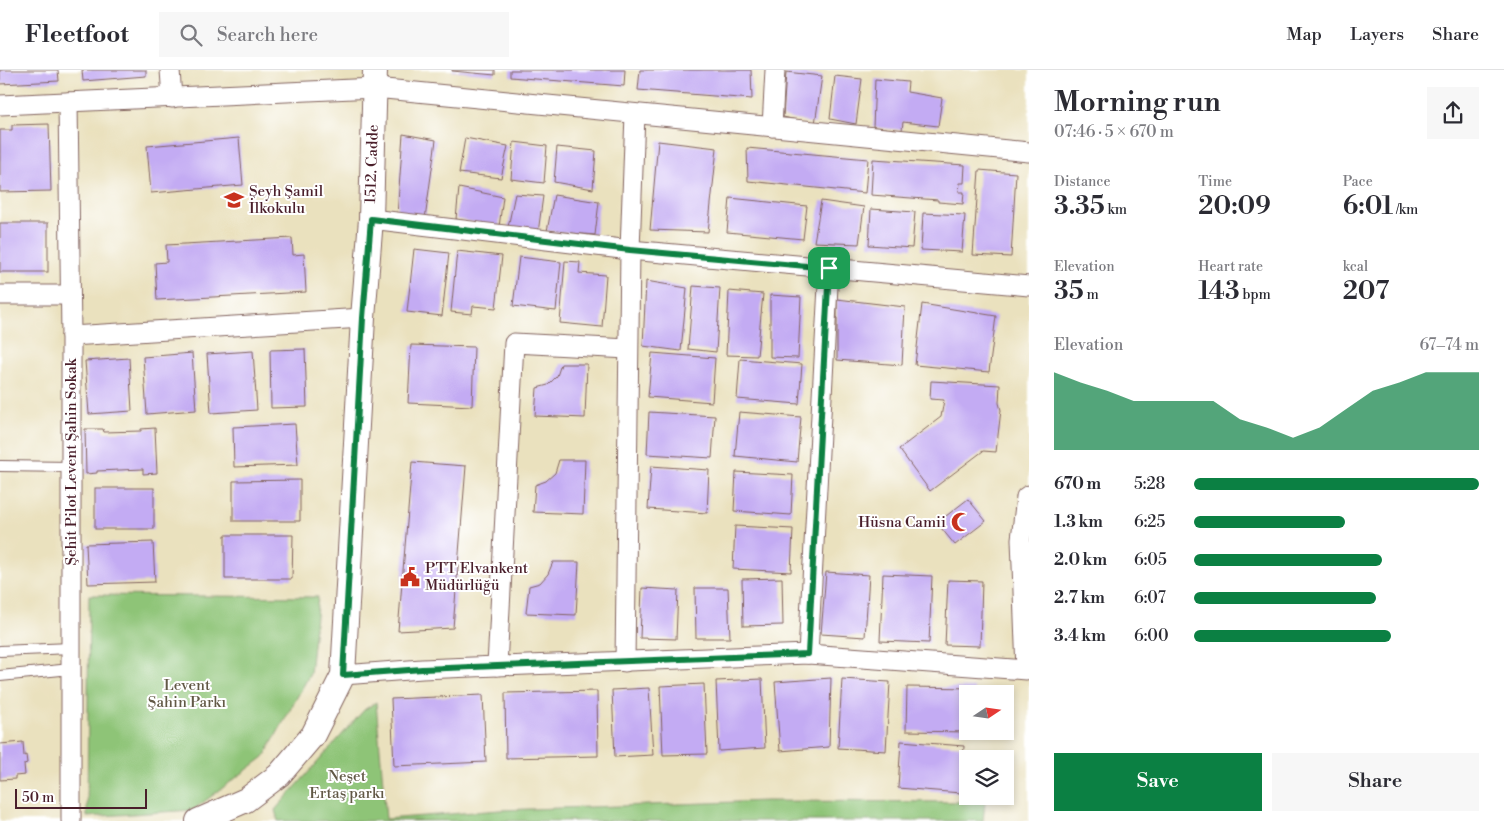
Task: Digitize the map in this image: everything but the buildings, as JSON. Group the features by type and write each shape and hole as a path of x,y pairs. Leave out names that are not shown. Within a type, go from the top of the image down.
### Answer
{"street":[{"path":"170,70 172,98"},
{"path":"772,127 775,70"},
{"path":"0,105 172,98 375,79 635,114 1029,152"},
{"name":"1512. Cadde","path":"198,821 246,800 279,775 313,735 343,675 363,318 371,219 375,79"},
{"name":"Şehit Pilot Levent Şahin Sokak","path":"68,102 71,336 71,821"},
{"path":"625,662 628,349 635,114"},
{"path":"371,219 630,250 1029,286"},
{"path":"808,654 829,268"},
{"path":"0,294 69,295"},
{"path":"71,336 363,318"},
{"path":"497,666 514,343 628,349"},
{"path":"343,675 422,669 808,654 1026,670 1021,539 1026,497 1029,495"}],"lane":[{"path":"0,466 71,467"},
{"path":"0,651 71,648"},
{"path":"0,676 71,669"}],"green space":[{"name":"Levent Şahin Parkı","path":"89,595 318,597 310,674 264,757 193,810 87,817"},
{"name":"Neşet Ertaş parkı","path":"376,702 386,819 500,810 766,801 959,802 959,805 985,805 983,821 278,821 275,810 364,710"}],"place":[{"name":"Şeyh Şamil İlkokulu","path":"234,200"},
{"name":"Hüsna Camii","path":"961,522"},
{"name":"PTT Elvankent Müdürlüğü","path":"410,577"}],"route":[{"path":"371,219 630,250 829,268 808,654 422,669 343,675 363,318 371,219"}]}
